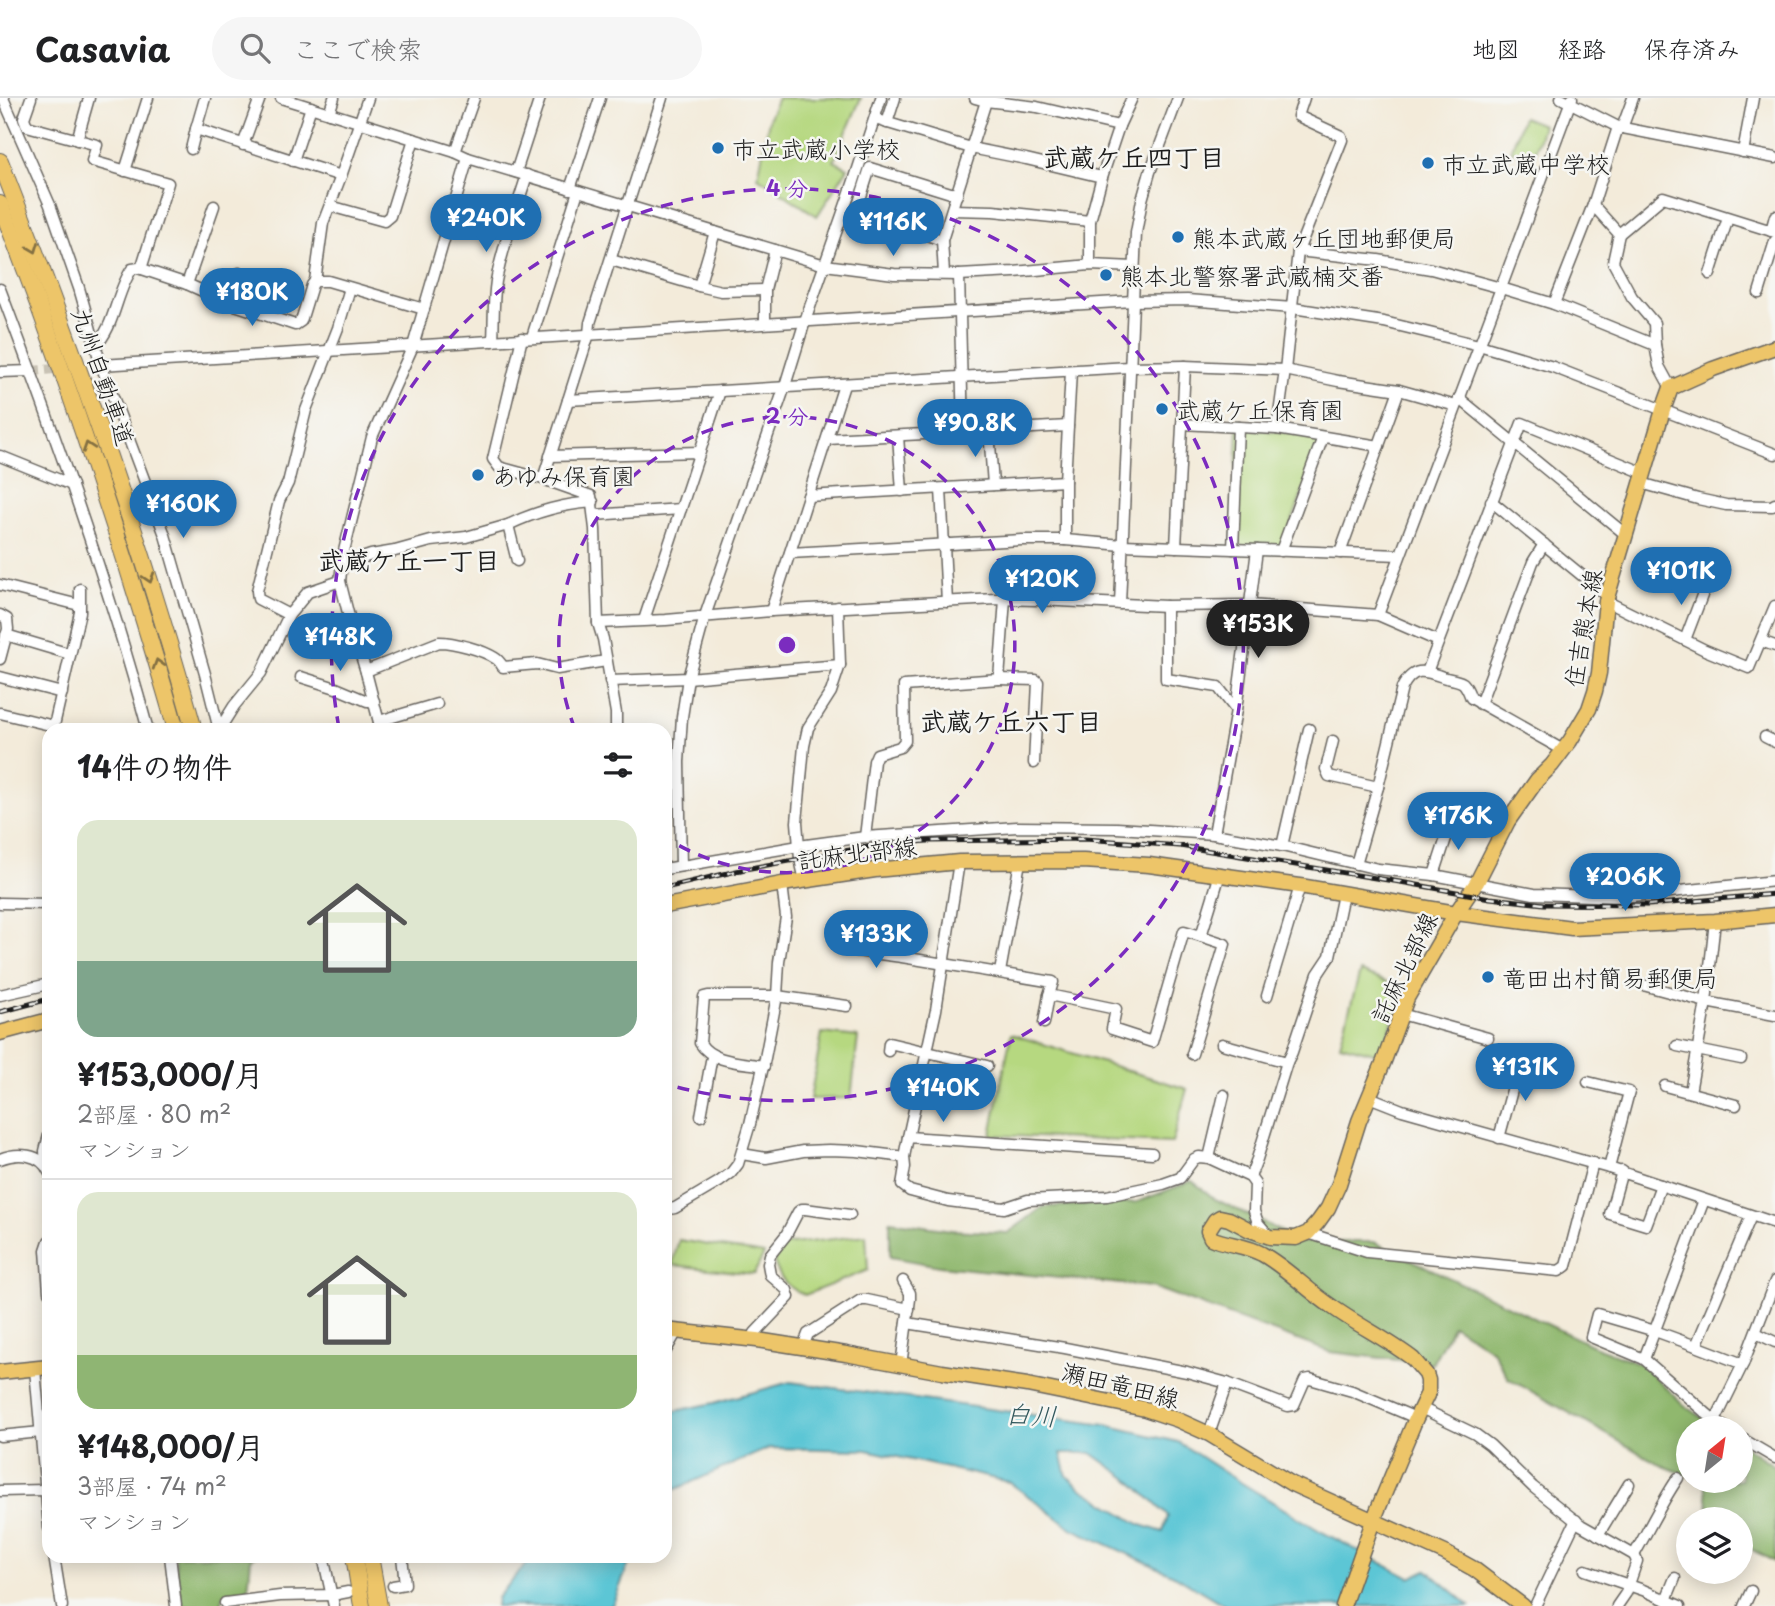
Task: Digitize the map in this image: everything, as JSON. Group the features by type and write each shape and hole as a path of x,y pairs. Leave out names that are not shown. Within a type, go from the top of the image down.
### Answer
{"highway":[{"name":"九州自動車道","path":"0,161 87,393 160,612 192,723"},
{"name":"九州自動車道","path":"0,204 61,366 164,683 174,723"},
{"path":"355,1563 362,1606"},
{"path":"371,1563 379,1606"}],"main road":[{"path":"1671,388 1713,369 1775,347"},
{"name":"住吉熊本線","path":"1455,913 1477,882 1515,811 1580,726 1595,691 1607,599 1671,388"},
{"name":"託麻北部線","path":"672,905 875,870 959,862 1083,861 1220,874 1455,913 1407,998 1359,1121 1333,1198 1318,1223 1308,1233"},
{"path":"1455,913 1572,928 1715,921 1775,915"},
{"path":"0,1033 42,1022"},
{"path":"1308,1233 1296,1238 1270,1237 1220,1217 1208,1231 1210,1238 1249,1248 1284,1268 1329,1305 1413,1359 1428,1380 1428,1393 1373,1521 1343,1606"},
{"name":"瀬田竜田線","path":"672,1331 803,1347 1027,1385 1145,1409 1209,1434 1292,1484 1445,1553 1474,1569 1523,1606"},
{"path":"0,1372 42,1368"}],"street":[{"path":"3,98 50,205 79,288 101,365 165,536 217,723"},
{"path":"31,98 24,118 27,126 97,145 92,161 168,183 141,269"},
{"path":"77,139 89,98"},
{"path":"125,171 148,98"},
{"path":"191,149 205,98"},
{"path":"243,145 260,98"},
{"path":"281,98 468,158 825,265 894,274 959,275 1090,265 1134,267"},
{"path":"329,113 334,98"},
{"path":"95,346 101,341 126,278 132,270 141,269 187,284 229,303 295,324 301,321 315,281 323,223 368,98"},
{"path":"455,152 474,98"},
{"path":"494,341 496,281 540,98"},
{"path":"600,98 493,459 499,467 591,496 598,623 616,723"},
{"path":"543,479 662,98"},
{"path":"881,98 881,121"},
{"path":"849,214 881,121 895,98"},
{"path":"1090,265 1090,221 1119,126 1132,98"},
{"path":"1120,604 1136,233 1150,172 1178,98"},
{"path":"1277,429 1298,251 1342,141 1340,136 1298,116 1304,98"},
{"path":"1554,304 1633,98"},
{"path":"1743,152 1753,98"},
{"path":"944,274 942,240 971,148 983,99 1037,107 1119,126"},
{"path":"1378,614 1502,288 1568,100 1620,127 1775,158"},
{"path":"293,161 311,107"},
{"path":"881,121 971,148 1102,177"},
{"path":"196,129 341,176"},
{"path":"330,206 384,221 390,215 414,139"},
{"path":"380,723 348,613 341,581 342,565 372,437 413,346 468,158"},
{"path":"681,866 679,762 688,678 705,616 825,265 870,168 957,195"},
{"path":"1671,388 1659,366 1654,323 1632,297 1614,262 1619,234 1663,197 1774,235"},
{"path":"1593,205 1619,234"},
{"path":"187,284 214,206"},
{"path":"952,210 1004,212 1090,221"},
{"path":"849,214 886,222 942,240"},
{"path":"1759,293 1774,235 1775,216"},
{"path":"1710,274 1728,218"},
{"path":"699,286 716,232"},
{"path":"765,323 765,290 775,250"},
{"path":"1298,251 1431,269 1554,304 1656,345"},
{"path":"611,260 699,286 721,290 765,290"},
{"path":"229,303 239,273"},
{"path":"959,275 963,432"},
{"path":"315,281 328,281 424,309"},
{"path":"289,615 258,599 257,591 279,501 288,483 306,410 338,328 350,288"},
{"path":"0,289 84,517 146,723"},
{"path":"101,365 765,323 1187,300 1293,308 1384,322 1479,345 1553,367 1775,453"},
{"path":"1176,547 1185,366"},
{"path":"568,400 1129,367 1286,370 1457,402 1513,443 1625,534"},
{"path":"0,372 32,370"},
{"path":"1065,540 1071,371"},
{"path":"771,611 844,385"},
{"path":"1340,553 1399,390"},
{"path":"644,620 720,391"},
{"path":"1427,672 1522,423 1642,478 1698,499 1726,505 1775,504"},
{"path":"1182,425 1277,429 1379,446"},
{"path":"827,439 1068,426"},
{"path":"1233,549 1238,427"},
{"path":"989,430 993,485"},
{"path":"898,436 902,491"},
{"path":"1281,551 1323,437"},
{"path":"550,456 700,452"},
{"path":"0,456 72,485"},
{"path":"808,496 1065,481"},
{"path":"941,489 947,602"},
{"path":"1491,501 1607,599 1685,640 1749,668 1775,606"},
{"path":"342,565 371,555 431,541 466,537 508,525 548,509 593,502"},
{"path":"594,515 681,509"},
{"path":"508,525 517,561"},
{"path":"790,553 1065,540 1123,545 1400,555"},
{"path":"1480,704 1533,562 1544,544"},
{"path":"1214,834 1236,710 1257,550"},
{"path":"223,723 234,705 261,673 289,615 308,592 341,581"},
{"path":"0,585 79,605"},
{"path":"1685,640 1706,585"},
{"path":"54,723 80,612 80,589"},
{"path":"598,623 1005,599 1166,606 1250,605 1378,614 1438,641"},
{"path":"999,680 1005,599"},
{"path":"1166,606 1166,679 1218,687 1236,710"},
{"path":"805,881 797,822 804,746 808,728 831,692 840,665 838,607"},
{"path":"0,615 8,622 0,659"},
{"path":"6,635 70,654"},
{"path":"1761,641 1775,646"},
{"path":"366,672 439,642 464,645 495,658 503,667 537,664 557,670 606,661"},
{"path":"610,681 688,678 840,665"},
{"path":"1356,864 1402,688 1408,677 1415,673 1427,672 1461,682 1466,686 1471,698 1480,704 1563,750"},
{"path":"0,677 62,693"},
{"path":"301,677 367,701 374,701"},
{"path":"864,837 874,761 877,754 900,747 905,741 904,686 1036,680 1034,763"},
{"path":"385,723 437,704"},
{"path":"0,713 42,725"},
{"path":"1282,846 1309,729"},
{"path":"1333,741 1326,769 1329,776 1378,787"},
{"path":"1434,875 1452,820"},
{"path":"672,868 864,837 1017,827 1117,828 1214,834 1282,846 1378,869 1434,875 1534,894 1623,897 1775,880"},
{"path":"959,862 944,964 928,1052 904,1157 902,1185 910,1191 948,1201 1004,1208 1028,1200 1107,1196 1163,1184 1180,1178 1194,1159 1209,1158 1250,1177 1255,1184 1254,1211 1258,1223 1270,1237"},
{"path":"1000,972 1020,862"},
{"path":"1201,936 1220,874"},
{"path":"672,1209 719,1182 735,1169 741,1154 764,1066 777,996 786,917 782,884"},
{"path":"1267,996 1300,886"},
{"path":"1250,1177 1318,974 1330,956 1343,894"},
{"path":"0,903 42,904"},
{"path":"1690,1092 1706,1002 1715,921"},
{"path":"858,929 856,951 1053,982 1044,1023"},
{"path":"1049,995 1116,1009 1112,1029 1152,1042 1184,931 1225,944 1192,1054"},
{"path":"1643,985 1706,1002 1775,1015"},
{"path":"0,995 42,986"},
{"path":"764,1066 723,1059 706,1051 700,1043 704,997 777,996 847,1006"},
{"path":"1401,1014 1488,1038"},
{"path":"887,1051 889,1043 987,1066"},
{"path":"1222,1044 1287,1062"},
{"path":"1677,1046 1741,1059"},
{"path":"701,1116 713,1055"},
{"path":"1499,1138 1520,1061"},
{"path":"1588,1082 1629,1092 1609,1168"},
{"path":"1665,1086 1736,1105"},
{"path":"1209,1158 1224,1095"},
{"path":"1369,1097 1402,1110 1622,1171 1775,1223"},
{"path":"908,1138 1152,1153"},
{"path":"741,1154 766,1158 829,1150 904,1157"},
{"path":"0,1159 29,1155 42,1160"},
{"path":"1308,1233 1367,1252 1559,1271 1566,1266 1593,1163"},
{"path":"1622,1171 1610,1214 1646,1225 1661,1185"},
{"path":"1644,1359 1704,1200"},
{"path":"752,1340 789,1297 787,1290 770,1275 768,1265 770,1255 786,1235 798,1212 805,1209 850,1215"},
{"path":"1696,1346 1751,1216"},
{"path":"901,1365 910,1293 903,1281"},
{"path":"1717,1416 1756,1334 1775,1283"},
{"path":"803,1347 808,1334 861,1300 909,1309"},
{"path":"1709,1416 1644,1359 1591,1336 1597,1314 1655,1331 1743,1364"},
{"path":"907,1323 1187,1371 1288,1406 1294,1405 1305,1380 1310,1379 1475,1434 1533,1487 1576,1520 1634,1555 1637,1561 1626,1593 1617,1606"},
{"path":"1756,1334 1775,1342"},
{"path":"42,1368 42,1446"},
{"path":"1209,1434 1227,1383"},
{"path":"0,1436 41,1432"},
{"path":"1754,1446 1775,1458"},
{"path":"1634,1555 1676,1481"},
{"path":"1598,1535 1629,1484"},
{"path":"0,1491 42,1490"},
{"path":"1535,1606 1576,1520"},
{"path":"55,1563 62,1606"},
{"path":"171,1563 176,1606"},
{"path":"325,1563 333,1600"},
{"path":"393,1586 405,1584 403,1563"},
{"path":"1585,1570 1643,1590 1673,1604 1675,1578"},
{"path":"1744,1606 1751,1591"},
{"path":"225,1603 280,1596 333,1600 348,1592"}],"green space":[{"path":"778,98 861,98 834,161 848,168 817,216 758,177 770,115"},
{"path":"1523,117 1543,125 1533,159 1511,151"},
{"path":"1238,427 1323,437 1281,551 1233,549"},
{"path":"1360,972 1403,988 1382,1055 1340,1044"},
{"path":"822,1033 858,1037 851,1098 810,1099"},
{"path":"1011,1034 1187,1089 1172,1143 991,1135"},
{"path":"1192,1181 1215,1199 1303,1242 1374,1242 1593,1346 1642,1364 1683,1404 1700,1416 1676,1416 1676,1471 1661,1465 1508,1378 1493,1351 1453,1325 1432,1364 1330,1352 1152,1287 939,1266 890,1257 890,1221 951,1230 1008,1233 1043,1207 1137,1202"},
{"path":"866,1235 868,1270 805,1295 785,1282 774,1261 784,1245"},
{"path":"679,1240 764,1254 754,1274 672,1265"},
{"path":"1754,1452 1775,1466 1775,1562 1753,1550 1753,1507 1708,1507 1706,1493 1754,1493"},
{"path":"176,1563 251,1563 248,1591 224,1594 221,1606 180,1606"}],"water":[{"path":"790,1382 1106,1425 1178,1442 1320,1531 1410,1578 1427,1570 1470,1606 1226,1606 1176,1576 1073,1529 1009,1482 867,1450 769,1448 672,1491 672,1412","holes":["1061,1453 1091,1453 1131,1481 1168,1516 1163,1532 1141,1525 1082,1489 1067,1476"]},
{"path":"527,1563 629,1563 612,1606 496,1606 497,1598"}],"tunnel":[{"path":"31,371 101,365"}],"railway":[{"path":"672,886 745,869 872,846 927,841 1085,839 1180,846 1490,898 1544,904 1647,905 1775,894"},
{"path":"0,1012 42,1001"}],"place":[{"name":"市立武蔵小学校","path":"718,148"},
{"name":"市立武蔵中学校","path":"1428,163"},
{"name":"熊本武蔵ヶ丘団地郵便局","path":"1178,237"},
{"name":"熊本北警察署武蔵楠交番","path":"1106,275"},
{"name":"武蔵ケ丘保育園","path":"1162,409"},
{"name":"あゆみ保育園","path":"478,475"},
{"name":"竜田出村簡易郵便局","path":"1488,977"}],"district":[{"name":"武蔵ケ丘四丁目","path":"1134,156"},
{"name":"武蔵ケ丘一丁目","path":"409,559"},
{"name":"武蔵ケ丘六丁目","path":"1011,720"}],"water label":[{"name":"白川","path":"1031,1414"}]}
